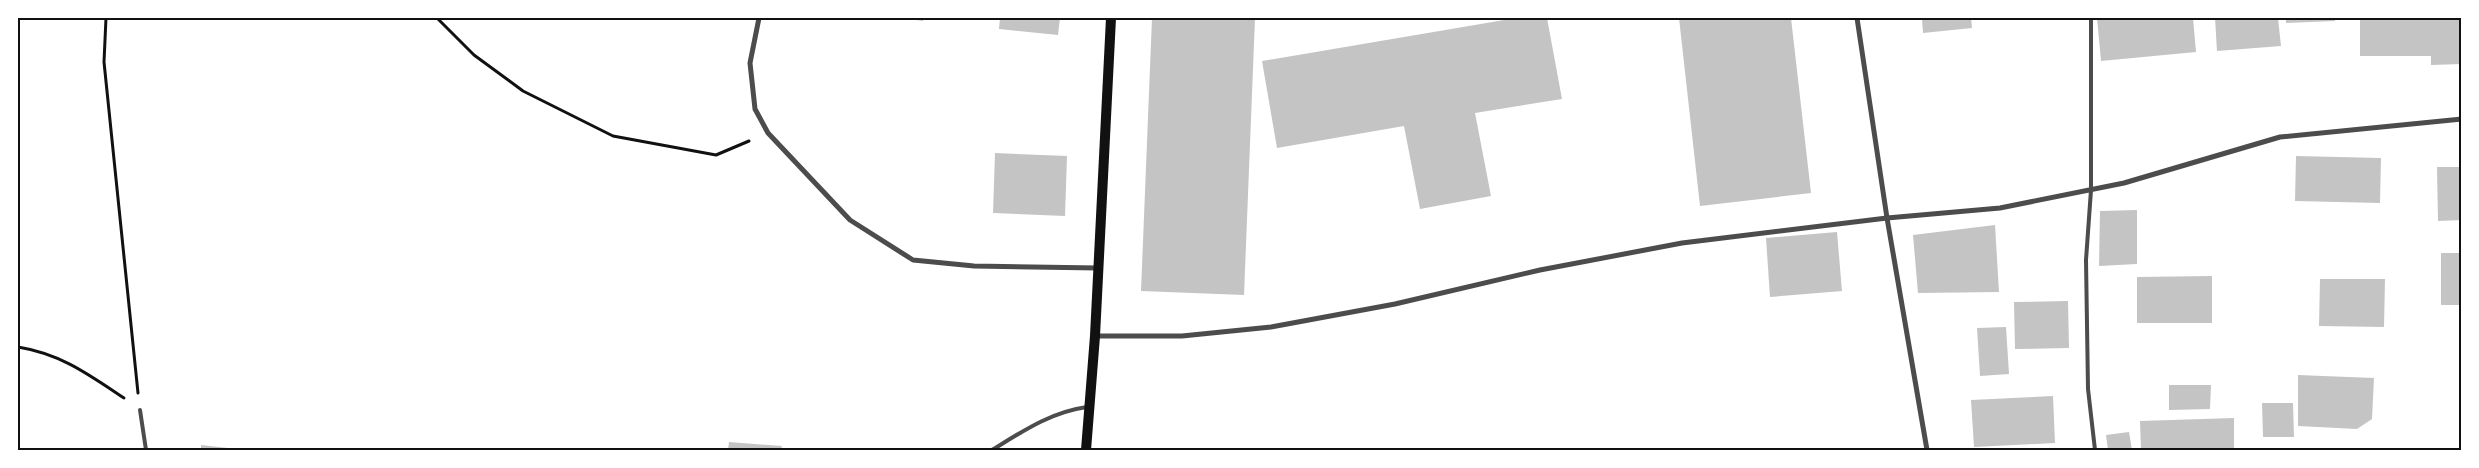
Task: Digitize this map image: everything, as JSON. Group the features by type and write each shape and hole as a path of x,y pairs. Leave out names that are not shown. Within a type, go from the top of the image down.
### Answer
{"main road":[{"path":"1086,450 1095,336 1111,18"}],"street":[{"path":"759,18 750,62 755,109 768,133 850,220 914,260 974,266 1098,268"},
{"path":"1857,18 1887,218 1927,450"},
{"path":"1095,336 1182,336 1271,327 1395,304 1540,270 1682,243 1887,218 2000,208 2091,190 2280,137 2462,119"}],"lane":[{"path":"2091,18 2091,190 2086,260 2088,389 2095,450"},
{"path":"992,450 1041,420 1068,409 1090,406"},
{"path":"140,410 146,450"}],"path":[{"path":"106,18 104,62 140,410"},
{"path":"437,18 474,55 523,91 613,136 716,155 768,133"},
{"path":"18,347 40,350 72,364 140,410"}],"building":[{"path":"902,18 924,18 923,21"},
{"path":"1000,18 1060,18 1058,35 999,29"},
{"path":"1152,18 1255,18 1244,295 1141,291"},
{"path":"1516,18 1547,18 1562,99 1475,113 1491,196 1420,209 1404,126 1277,148 1262,61"},
{"path":"1679,18 1791,18 1811,193 1700,206"},
{"path":"1922,18 1971,18 1972,28 1923,33"},
{"path":"2097,18 2193,18 2196,52 2101,61"},
{"path":"2215,18 2278,18 2281,46 2217,51"},
{"path":"2286,18 2335,18 2335,21 2286,23"},
{"path":"2360,18 2462,18 2462,64 2431,65 2431,56 2360,56"},
{"path":"995,153 1067,156 1065,216 993,213"},
{"path":"2296,156 2381,158 2380,203 2295,201"},
{"path":"2437,167 2462,167 2462,220 2438,221"},
{"path":"2137,210 2137,264 2099,266 2100,211"},
{"path":"1995,225 1999,292 1918,293 1913,235"},
{"path":"1837,232 1842,291 1770,297 1766,238"},
{"path":"2441,253 2462,253 2462,305 2441,305"},
{"path":"2212,276 2212,323 2137,323 2137,277"},
{"path":"2320,279 2385,279 2384,327 2319,326"},
{"path":"2068,301 2069,348 2015,349 2014,302"},
{"path":"2006,327 2009,374 1980,376 1977,328"},
{"path":"2298,375 2374,378 2372,419 2357,429 2298,426"},
{"path":"2169,385 2211,385 2210,409 2169,410"},
{"path":"2053,396 2055,443 1974,447 1971,400"},
{"path":"2262,403 2293,403 2294,437 2263,437"},
{"path":"2234,418 2234,450 2141,450 2140,421"},
{"path":"2129,432 2132,450 2108,450 2106,435"},
{"path":"729,442 782,446 781,450 728,450"},
{"path":"201,445 237,449 237,450 201,450"}]}
